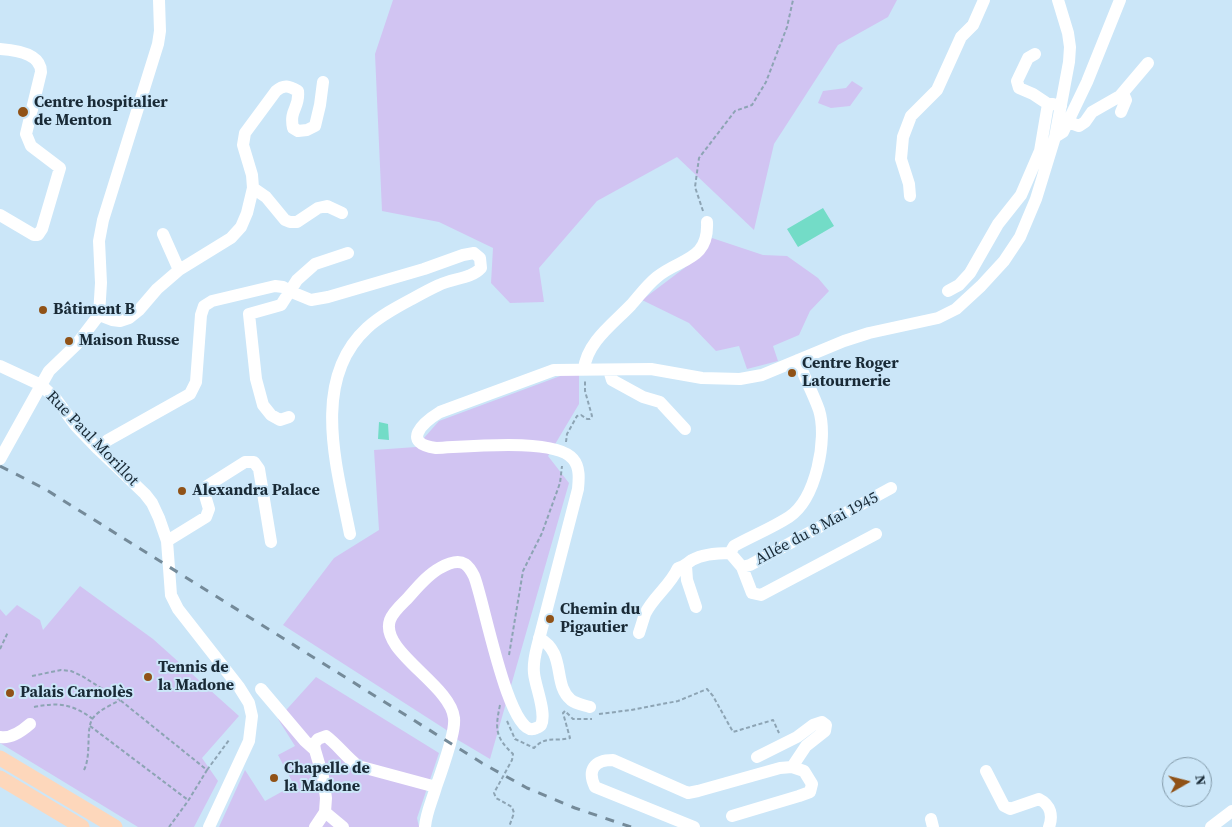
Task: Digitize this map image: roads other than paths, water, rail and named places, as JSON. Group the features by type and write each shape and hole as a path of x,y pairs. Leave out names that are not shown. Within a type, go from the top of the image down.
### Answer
{"main road":[{"path":"0,758 114,827"},
{"path":"0,778 82,827"}],"street":[{"path":"0,459 40,385 49,372 76,345 99,315 102,283 99,241 158,44 160,31 159,0"},
{"path":"910,196 909,184 901,159 903,137 911,116 937,90 961,37 973,25 984,0"},
{"path":"425,827 426,816 454,729 454,716 449,704 440,692 396,647 389,630 390,620 397,608 433,572 457,562 465,564 473,574 504,682 517,716 523,725 529,729 541,725 542,717 534,672 538,638 578,489 578,468 573,459 564,452 554,448 498,445 436,448 427,446 420,443 417,437 419,428 426,420 440,412 554,370 651,369 702,378 740,379 762,375 844,341 869,333 938,318 956,309 1004,261 1020,237 1036,199 1055,137 1069,62 1070,47 1068,33 1058,0"},
{"path":"1055,137 1063,132 1087,82 1120,0"},
{"path":"0,48 31,56 40,63 41,72 26,134 31,146 60,168 42,229 38,235 34,235 0,215"},
{"path":"1035,54 1028,58 1017,82 1019,88 1033,94 1048,104 1061,106"},
{"path":"1068,122 1079,126 1085,122 1092,112 1123,93 1148,63"},
{"path":"99,315 120,321 129,318 179,270 231,238 241,227 247,213 253,188 252,175 244,146 245,133 276,91 282,86 290,86 298,91 299,100 291,119 293,128 298,131 308,130 315,126 323,82"},
{"path":"1122,112 1126,100 1123,93"},
{"path":"948,291 959,284 970,273 998,224 1021,195 1040,151 1048,104"},
{"path":"253,188 266,197 285,220 290,222 296,222 318,208 327,206 342,213"},
{"path":"584,369 588,354 596,341 656,277 695,256 708,234 707,222"},
{"path":"163,234 179,270"},
{"path":"289,417 280,420 271,416 263,405 256,379 248,314 281,305 297,280 315,264 348,253"},
{"path":"98,449 108,440 190,394 196,382 201,315 204,306 212,301 275,286 283,287 311,300 328,297 424,269 462,255 474,253 480,258 480,268 474,275 456,278 439,284 401,305 368,327 348,349 335,382 332,407 336,461 350,534"},
{"name":"Allée du 8 Mai 1945","path":"798,360 819,411 821,423 818,465 813,484 806,500 790,517 734,546 730,553 742,567 752,593 761,595 876,534"},
{"name":"Rue Paul Morillot","path":"0,366 40,385 56,398 75,425 145,494 155,511 167,541 171,594 178,609 239,687 249,703 252,716 249,740 209,827"},
{"path":"609,370 612,380 643,397 660,402 684,429"},
{"path":"167,541 206,517 209,509 204,492 207,486 245,462 254,462 258,469 271,542"},
{"name":"Allée du 8 Mai 1945","path":"742,567 750,565 891,488"},
{"path":"639,633 646,613 672,581 678,568 686,566 692,560 715,553 730,553"},
{"path":"686,566 696,607"},
{"path":"538,638 552,649 564,692 572,702 590,706"},
{"path":"261,689 305,741 315,750"},
{"path":"757,757 822,722 826,725 825,731 806,746 792,767"},
{"path":"0,737 5,738 20,732 30,724"},
{"path":"315,827 325,812 326,798 323,777 314,744 318,739 326,736 358,766 436,787"},
{"path":"694,827 595,787 590,777 596,763 603,760 613,760 688,793 780,768 792,767 804,770 812,784 810,792 732,816"},
{"path":"986,772 1004,806 1010,809 1040,799 1046,802 1050,812 1051,821 1049,827"},
{"path":"1212,827 1232,810"},
{"path":"325,812 343,827"}],"railway":[{"path":"0,466 45,489 482,763 527,788 575,808 631,827"}],"place":[{"name":"Centre hospitalier de Menton","path":"23,112"},
{"name":"Bâtiment B","path":"43,310"},
{"name":"Maison Russe","path":"69,341"},
{"name":"Centre Roger Latournerie","path":"792,373"},
{"name":"Alexandra Palace","path":"182,491"},
{"name":"Chemin du Pigautier","path":"550,619"},
{"name":"Tennis de la Madone","path":"148,677"},
{"name":"Palais Carnolès","path":"10,693"},
{"name":"Chapelle de la Madone","path":"274,778"}]}
